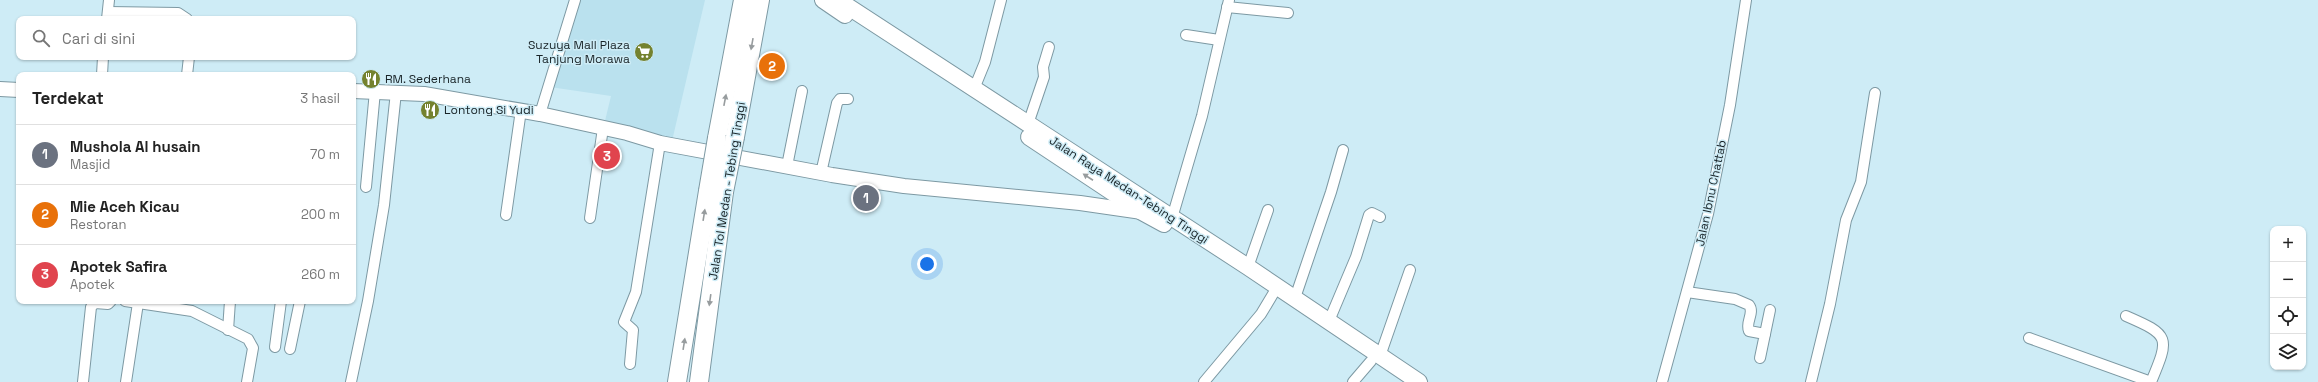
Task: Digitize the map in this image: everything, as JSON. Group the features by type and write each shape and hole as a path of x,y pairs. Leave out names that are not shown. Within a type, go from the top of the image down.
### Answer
{"highway":[{"name":"Jalan Raya Medan-Tebing Tinggi","path":"823,0 1112,201 1145,207 1172,218 1295,298 1329,321 1376,358 1402,382"},
{"name":"Jalan Raya Medan-Tebing Tinggi","path":"838,0 1028,124 1145,207 1171,228 1376,358 1419,382"},
{"name":"Jalan Tol Medan - Tebing Tinggi","path":"699,382 716,192 754,2"},
{"path":"677,382 716,192"}],"main road":[{"path":"0,89 16,90"},
{"path":"356,91 424,94 521,110 603,128 660,143 821,173 904,186 1112,201"}],"street":[{"path":"109,0 107,16 172,13 178,13 182,16"},
{"path":"540,114 575,0"},
{"path":"974,89 985,62 1001,0"},
{"name":"Jalan Ibnu Chattab","path":"1662,382 1708,214 1730,105 1746,0"},
{"path":"1172,218 1202,116 1228,4 1288,13"},
{"path":"1186,35 1219,40"},
{"path":"1028,124 1044,77 1043,67 1049,48"},
{"path":"102,72 103,60"},
{"path":"187,72 189,60"},
{"path":"787,166 802,91"},
{"path":"366,188 375,92"},
{"path":"351,382 368,301 384,205 396,92"},
{"path":"1810,382 1830,304 1846,220 1861,182 1875,93"},
{"path":"821,173 837,103 840,99 848,99"},
{"path":"506,215 521,110"},
{"path":"590,218 603,128"},
{"path":"630,364 633,330 624,322 636,292 660,143"},
{"path":"1295,298 1331,192 1343,150"},
{"path":"1248,267 1268,210"},
{"path":"1329,321 1356,257 1368,215 1372,213 1380,217"},
{"path":"1353,382 1376,358 1410,270"},
{"path":"1687,292 1735,299 1749,304 1751,312 1747,325 1749,331 1765,334"},
{"path":"1204,382 1261,314 1273,294"},
{"path":"83,382 91,307 94,304"},
{"path":"126,382 138,304"},
{"path":"145,304 192,311 251,342 252,348 247,382"},
{"path":"228,330 230,304"},
{"path":"275,347 281,304"},
{"path":"290,349 299,304"},
{"path":"1760,358 1770,310"},
{"path":"2029,338 2151,382 2163,348 2162,338 2154,328 2126,316"}],"shaded area":[{"path":"579,0 705,0 672,141 604,125 611,96 550,87"}],"place":[{"name":"Suzuya Mall Plaza Tanjung Morawa","path":"644,52"},
{"name":"Mie Aceh Kicau","path":"772,66"},
{"name":"RM. Sederhana","path":"371,79"},
{"name":"Lontong Si Yudi","path":"430,110"},
{"name":"Apotek Safira","path":"607,156"},
{"name":"Mushola Al husain","path":"866,198"}]}
